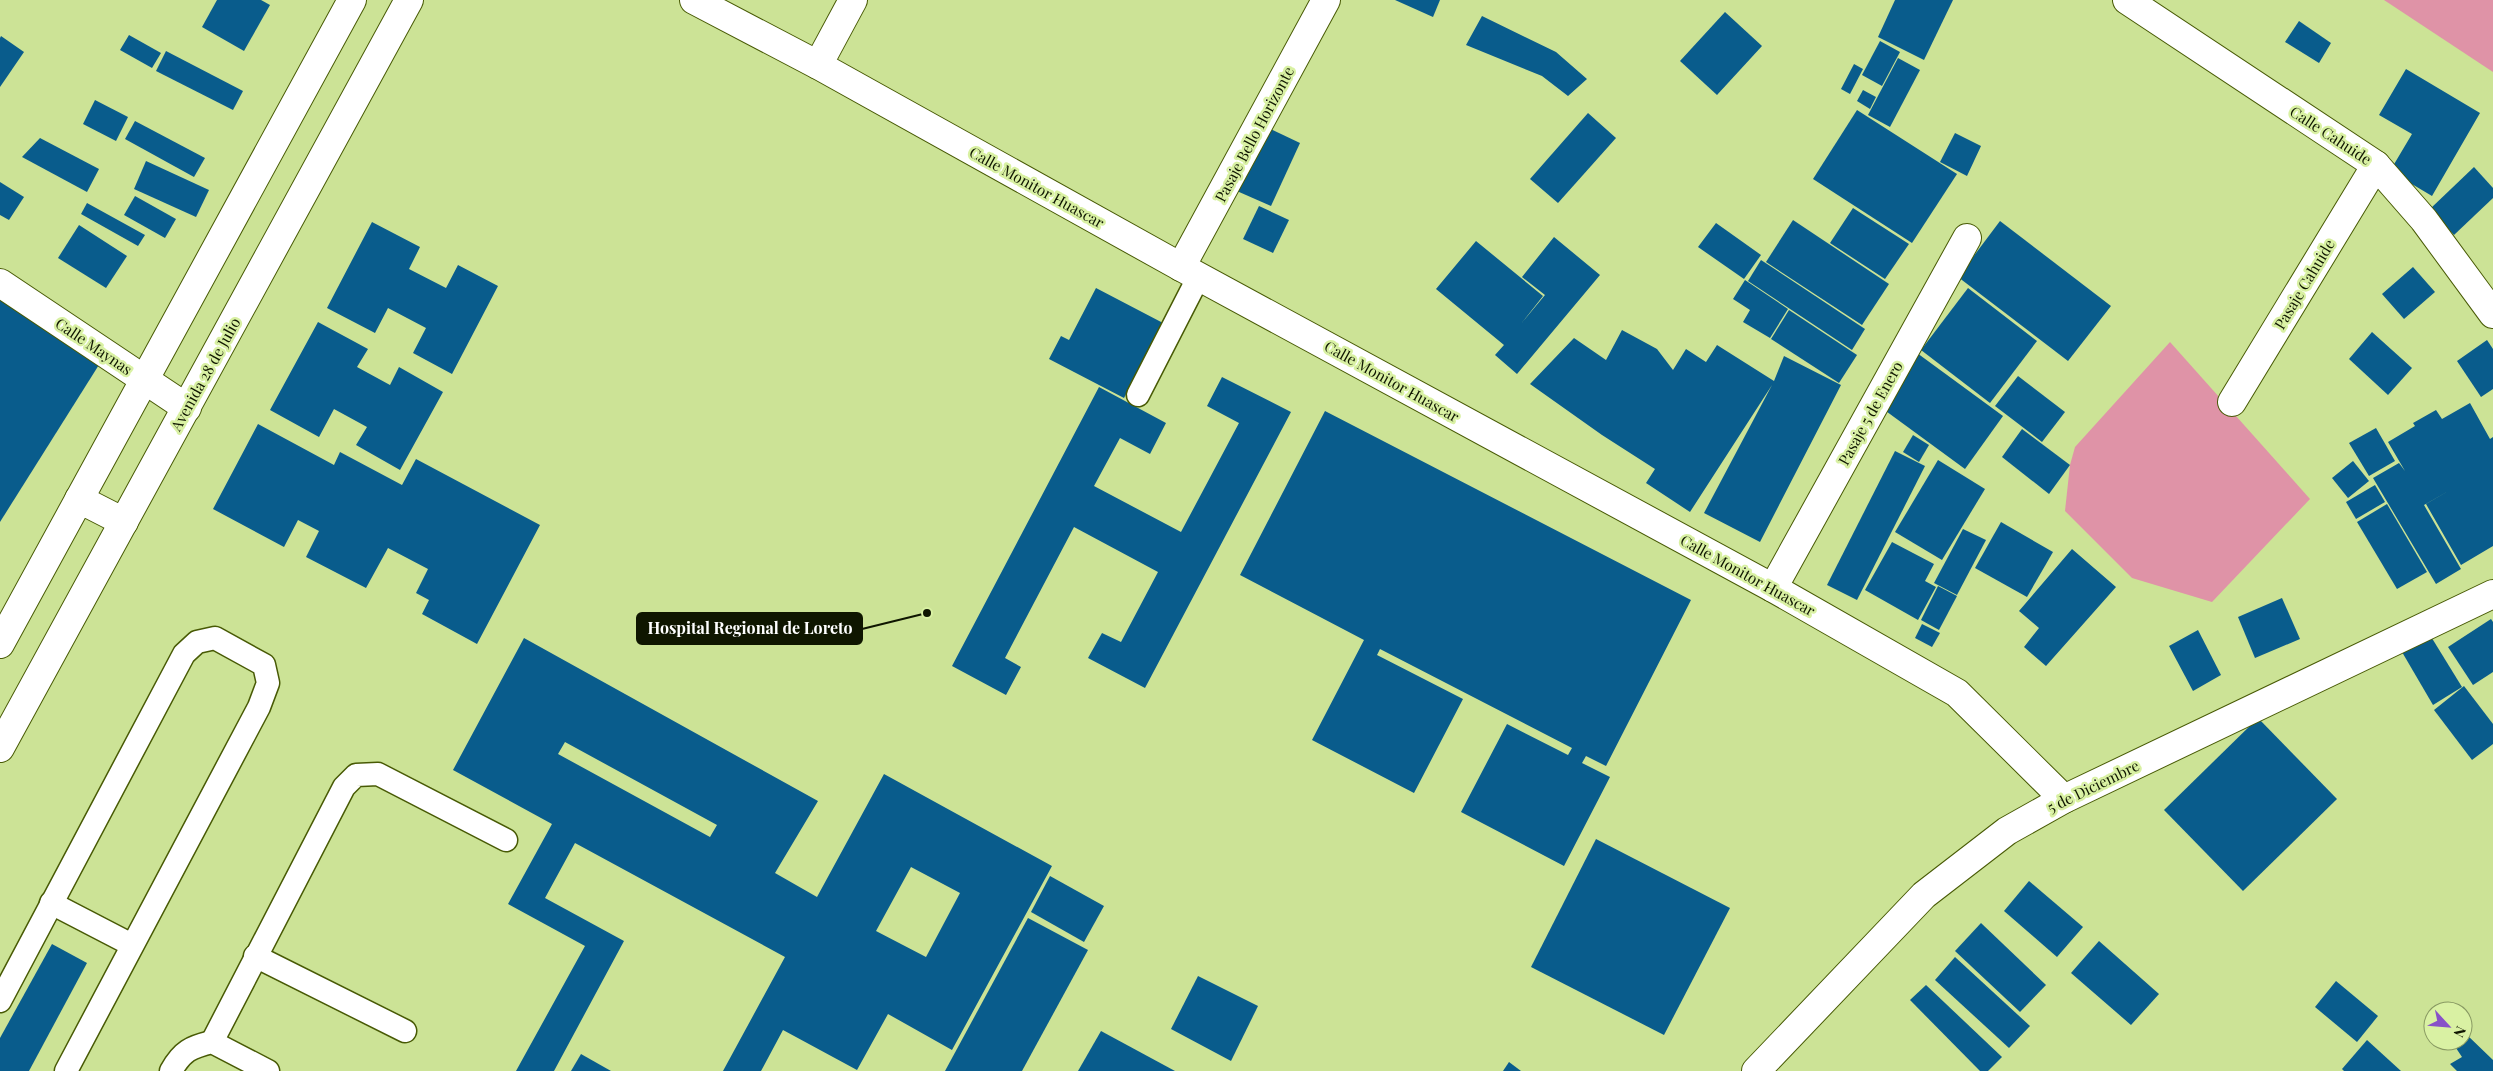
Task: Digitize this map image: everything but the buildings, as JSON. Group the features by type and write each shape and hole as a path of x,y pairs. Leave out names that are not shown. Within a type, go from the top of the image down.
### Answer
{"street":[{"path":"0,644 352,0"},
{"name":"Avenida 28 de Julio","path":"0,748 409,0"},
{"name":"Calle Monitor Huascar","path":"694,0 818,65 1190,272 1773,588 1957,693 2064,799"},
{"path":"818,65 853,0"},
{"name":"Pasaje Bello Horizonte","path":"1190,272 1326,0"},
{"name":"Calle Cahuide","path":"2127,0 2376,165 2424,220 2493,314"},
{"name":"Pasaje Cahuide","path":"2232,402 2376,165"},
{"name":"Pasaje 5 de Enero","path":"1773,588 1967,238"},
{"name":"Calle Maynas","path":"0,283 187,408"},
{"path":"79,500 124,522"},
{"name":"5 de Diciembre","path":"1756,1071 1924,895 2007,831 2064,799 2493,594"}],"lane":[{"path":"1138,395 1190,272"},
{"path":"0,1001 184,654 197,642 215,638 264,665 268,683 259,706 66,1071"},
{"path":"212,1042 344,787 356,775 378,774 506,840"},
{"path":"52,903 132,945"},
{"path":"255,956 405,1031"},
{"path":"171,1071 177,1060 191,1047 212,1042 268,1071"}],"shaded area":[{"path":"2384,0 2493,0 2493,72"},
{"path":"2170,342 2310,499 2212,602 2132,578 2065,511 2070,465 2075,447"}],"place":[{"name":"Hospital Regional de Loreto","path":"927,613"}]}
